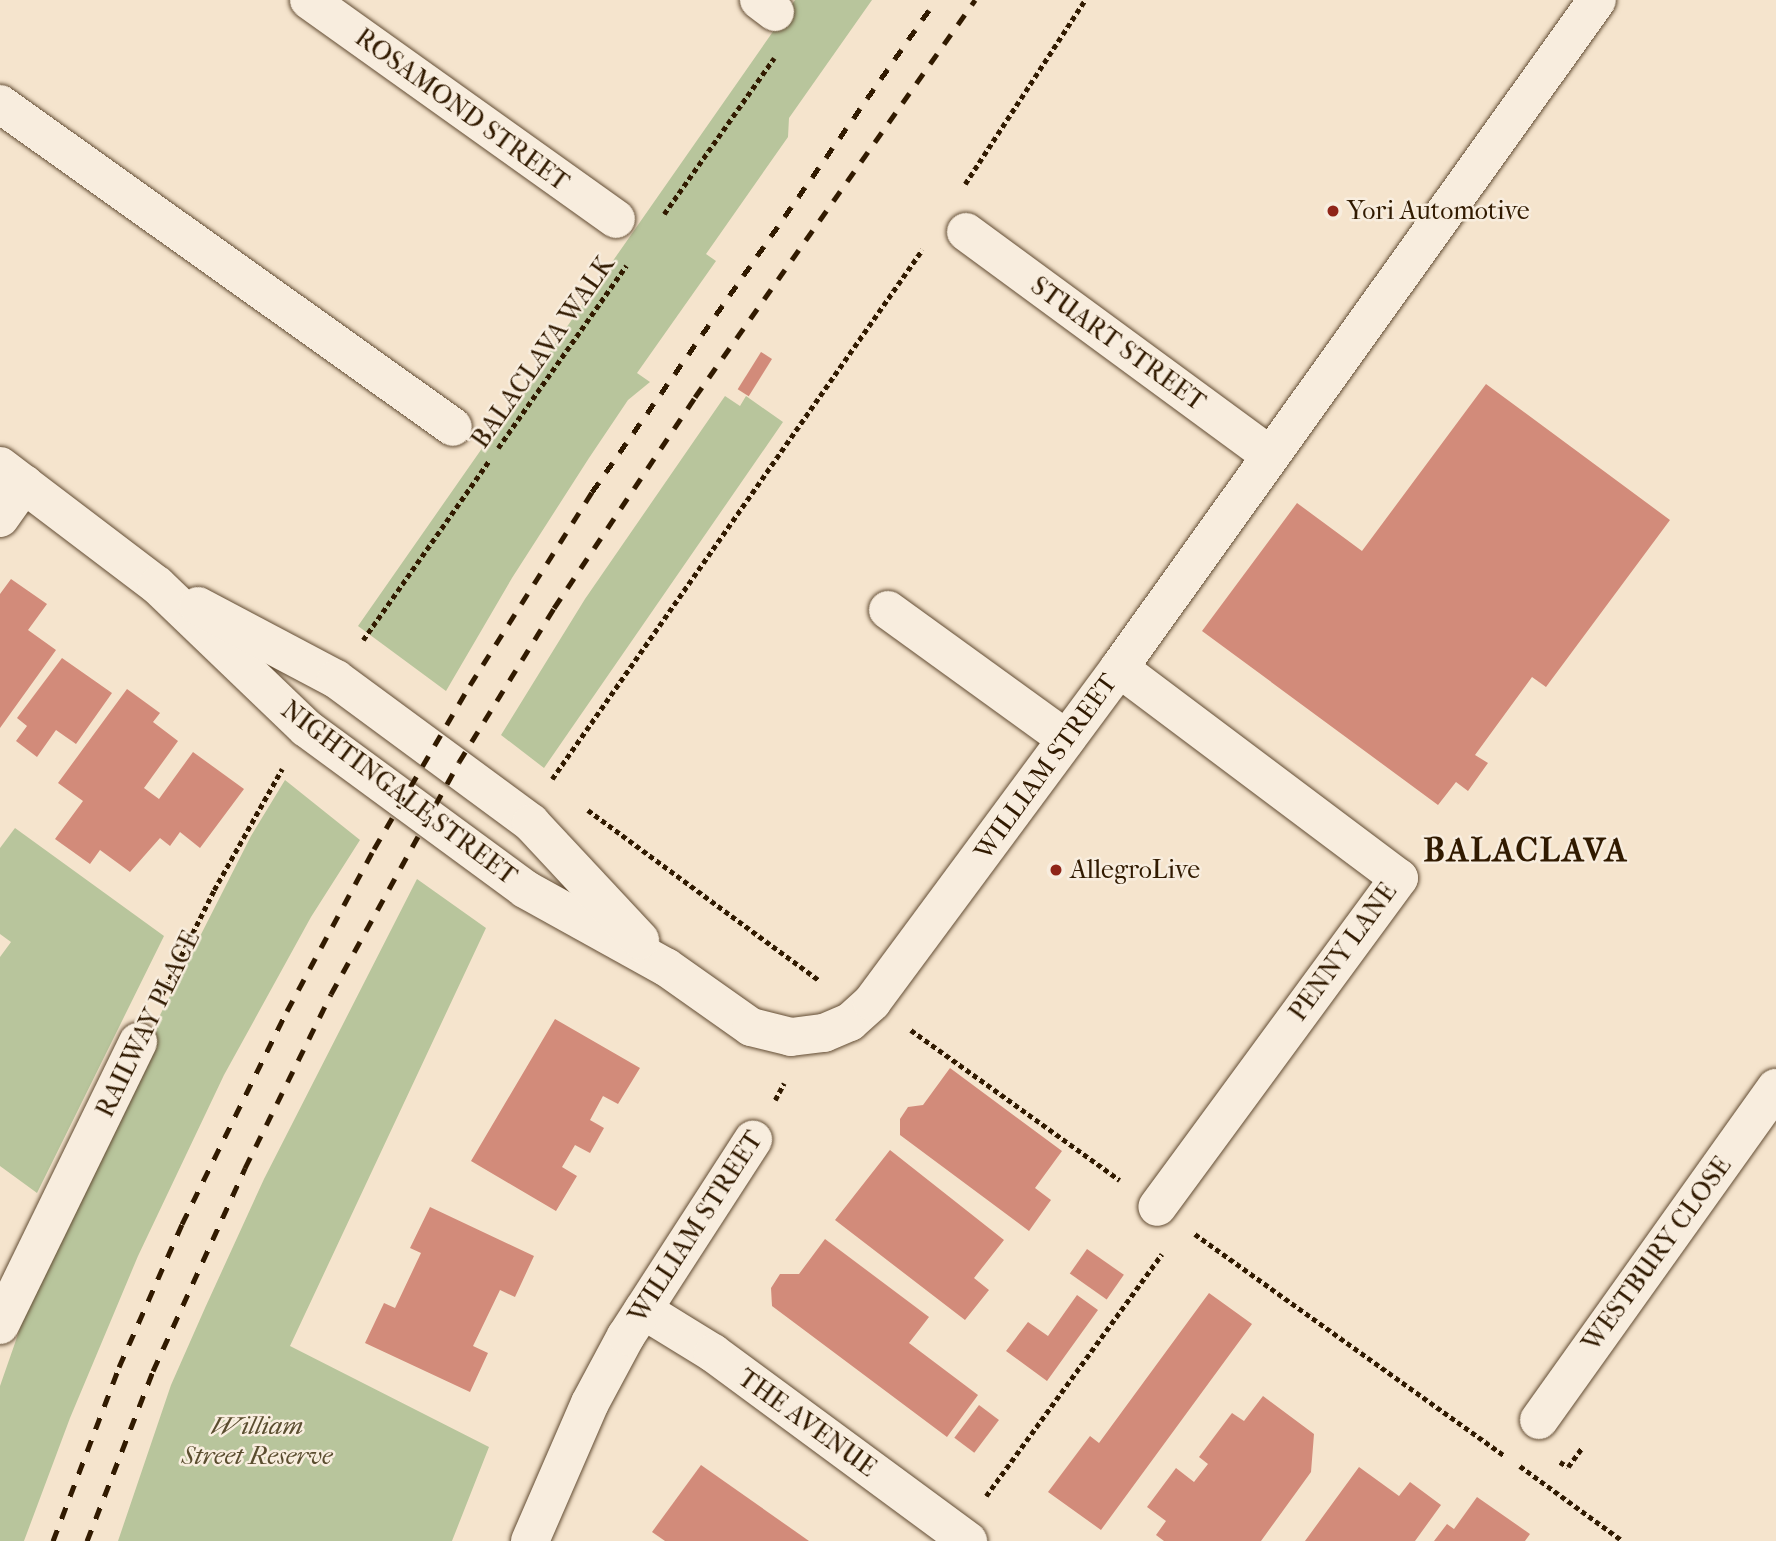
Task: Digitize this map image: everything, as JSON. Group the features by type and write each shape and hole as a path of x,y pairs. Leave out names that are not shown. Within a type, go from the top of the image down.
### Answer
{"street":[{"name":"ROSAMOND STREET","path":"309,0 616,219"},
{"name":"WILLIAM STREET","path":"809,1036 850,1022 872,1002 1119,668 1597,0"},
{"path":"0,104 453,427"},
{"name":"STUART STREET","path":"966,232 1270,455"},
{"path":"0,518 12,475"},
{"name":"NIGHTINGALE STREET","path":"12,475 157,585 306,728 525,889 666,967 751,1027 778,1036 809,1036"},
{"name":"NIGHTINGALE STREET","path":"157,585 336,679 531,823 666,967"},
{"path":"888,610 1066,739"},
{"name":"PENNY LANE","path":"1119,668 1399,878 1170,1216"},
{"name":"RAILWAY PLACE","path":"0,1325 138,1042"},
{"name":"WESTBURY CLOSE","path":"1539,1420 1776,1088"},
{"name":"WILLIAM STREET","path":"530,1541 590,1404 643,1310 753,1140"},
{"name":"THE AVENUE","path":"643,1310 713,1353 961,1539"}],"path":[{"path":"960,192 1085,0"},
{"path":"657,223 779,50"},
{"path":"561,790 550,782 923,248"},
{"name":"BALACLAVA WALK","path":"336,679 632,258"},
{"name":"RAILWAY PLACE","path":"138,1042 214,890 306,728"},
{"path":"583,806 827,986 841,983 872,1002 1509,1459"},
{"name":"WILLIAM STREET","path":"753,1140 809,1036"},
{"path":"961,1539 1170,1216"},
{"path":"1515,1463 1623,1541"}],"green space":[{"path":"795,0 872,0 789,118 788,137 706,254 716,261 637,373 650,382 628,400 589,458 512,578 446,691 358,626"},
{"path":"725,396 740,406 746,396 783,422 544,768 501,735 585,599"},
{"path":"285,780 360,840 311,917 224,1075 138,1256 70,1418 24,1541 0,1541 0,1386 23,1320 94,1145 251,836"},
{"path":"15,828 164,936 37,1193 0,1166 0,957 11,942 0,934 0,848"},
{"name":"William Street Reserve","path":"417,879 486,928 290,1346 489,1447 452,1541 118,1541 171,1385 205,1308 264,1179"}],"building":[{"path":"761,352 772,359 749,396 738,389"},
{"path":"1486,384 1670,520 1546,687 1532,677 1475,755 1488,763 1468,791 1456,782 1438,805 1202,631 1297,503 1362,551"},
{"path":"11,579 47,604 28,630 56,650 0,728 0,594"},
{"path":"62,658 112,693 76,744 56,730 37,757 16,741 27,726 17,718"},
{"path":"127,689 160,713 153,722 178,741 144,788 159,799 193,752 244,789 200,848 180,832 170,846 160,838 130,872 100,850 90,864 55,839 83,801 58,783"},
{"path":"555,1019 640,1068 618,1104 603,1096 590,1120 604,1128 590,1153 575,1145 562,1167 577,1176 556,1211 471,1161"},
{"path":"950,1068 1062,1151 1035,1188 1051,1200 1029,1231 900,1135 900,1119 908,1107 923,1105"},
{"path":"890,1150 1004,1240 974,1278 989,1290 965,1320 835,1220"},
{"path":"430,1207 534,1256 515,1297 500,1290 473,1346 488,1353 470,1392 365,1343 384,1303 395,1308 421,1253 410,1248"},
{"path":"825,1239 929,1317 909,1343 978,1395 947,1437 772,1306 771,1288 780,1274 799,1274"},
{"path":"1087,1249 1124,1275 1107,1299 1070,1274"},
{"path":"1209,1293 1252,1324 1101,1530 1048,1492 1090,1436 1099,1443"},
{"path":"1077,1295 1098,1310 1047,1381 1006,1351 1028,1322 1048,1336"},
{"path":"1263,1396 1314,1434 1311,1472 1261,1541 1164,1541 1156,1535 1166,1521 1147,1507 1176,1468 1194,1482 1208,1464 1199,1457 1232,1413 1244,1421"},
{"path":"979,1405 999,1420 974,1453 954,1438"},
{"path":"701,1465 809,1541 665,1541 652,1532"},
{"path":"1359,1467 1399,1496 1410,1482 1441,1505 1415,1541 1305,1541"},
{"path":"1477,1497 1530,1534 1525,1541 1434,1541 1447,1524 1454,1529"}],"railway":[{"path":"53,1541 119,1367 182,1224 287,1011 374,849 470,685 592,492 936,0"},
{"path":"87,1541 153,1371 245,1168 331,994 459,762 554,608 695,397 975,0"}],"place":[{"name":"Yori Automotive","path":"1333,211"},
{"name":"AllegroLive","path":"1056,870"}],"district":[{"name":"BALACLAVA","path":"1526,851"}]}
